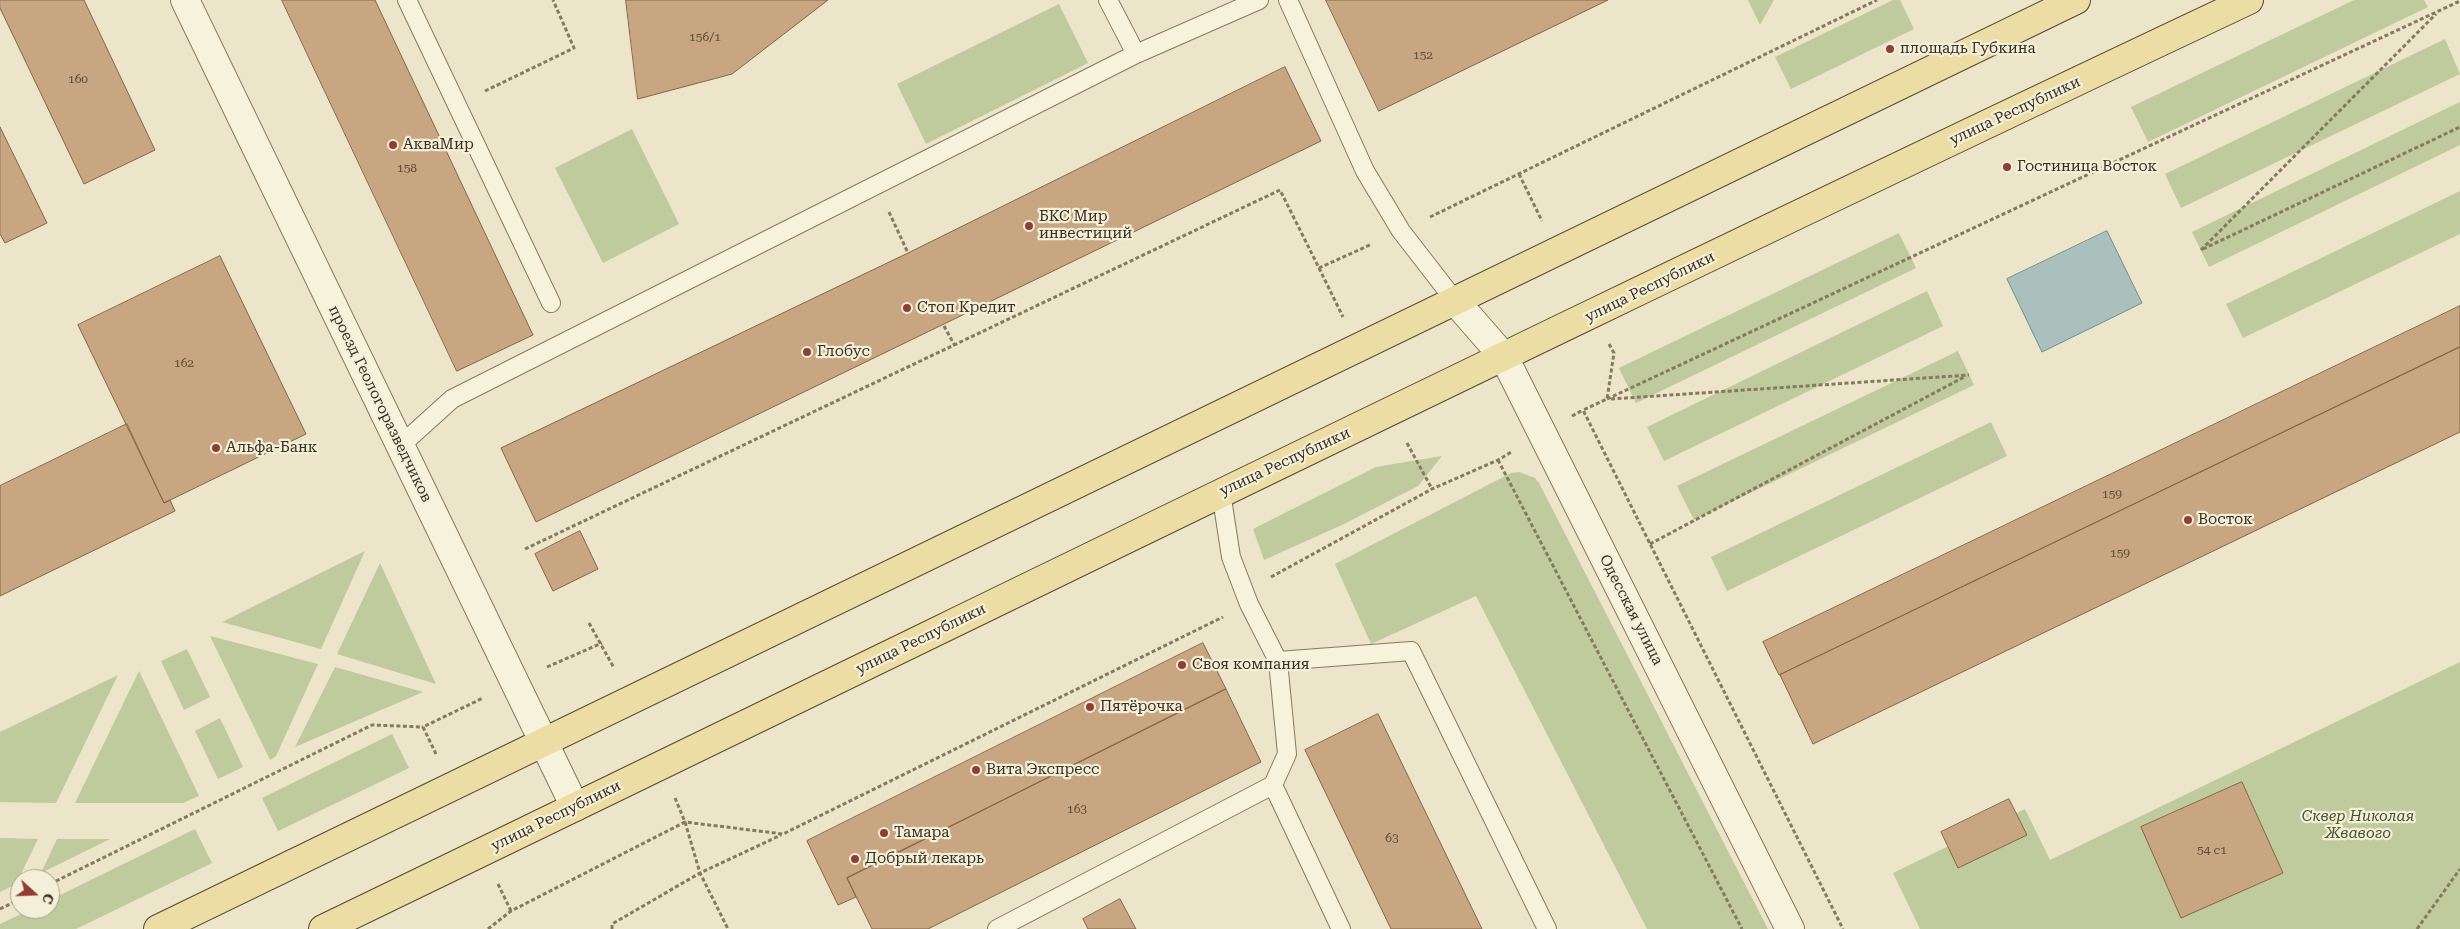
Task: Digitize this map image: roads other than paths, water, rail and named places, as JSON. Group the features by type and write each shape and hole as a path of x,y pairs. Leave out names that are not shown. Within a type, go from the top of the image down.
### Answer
{"main road":[{"path":"158,929 1359,349 2076,0"},
{"name":"улица Республики","path":"323,929 1221,492 1504,358 1992,121 2250,0"}],"street":[{"name":"проезд Геологоразведчиков","path":"185,0 575,807"},
{"name":"Одесская улица","path":"1456,302 1504,358 1790,929"}],"lane":[{"path":"407,0 551,303"},
{"path":"1108,0 1136,54"},
{"path":"400,446 452,399 1136,54 1259,0"},
{"path":"1288,0 1366,171 1401,231 1456,302"},
{"path":"997,929 1273,785 1287,754 1278,661 1249,604 1231,558 1221,492"},
{"path":"1278,661 1411,651 1547,929"},
{"path":"1273,785 1341,929"}],"water":[{"path":"2107,231 2142,303 2042,352 2007,279"}],"place":[{"name":"площадь Губкина","path":"1890,49"},
{"name":"АкваМир","path":"393,145"},
{"name":"Гостиница Восток","path":"2007,167"},
{"name":"БКС Мир инвестиций","path":"1029,226"},
{"name":"Стоп Кредит","path":"907,308"},
{"name":"Глобус","path":"807,352"},
{"name":"Альфа-Банк","path":"216,448"},
{"name":"Восток","path":"2188,520"},
{"name":"Своя компания","path":"1182,665"},
{"name":"Пятёрочка","path":"1090,707"},
{"name":"Вита Экспресс","path":"976,770"},
{"name":"Тамара","path":"884,833"},
{"name":"Добрый лекарь","path":"855,859"}],"park label":[{"name":"Сквер Николая Жвавого","path":"2358,826"}]}
